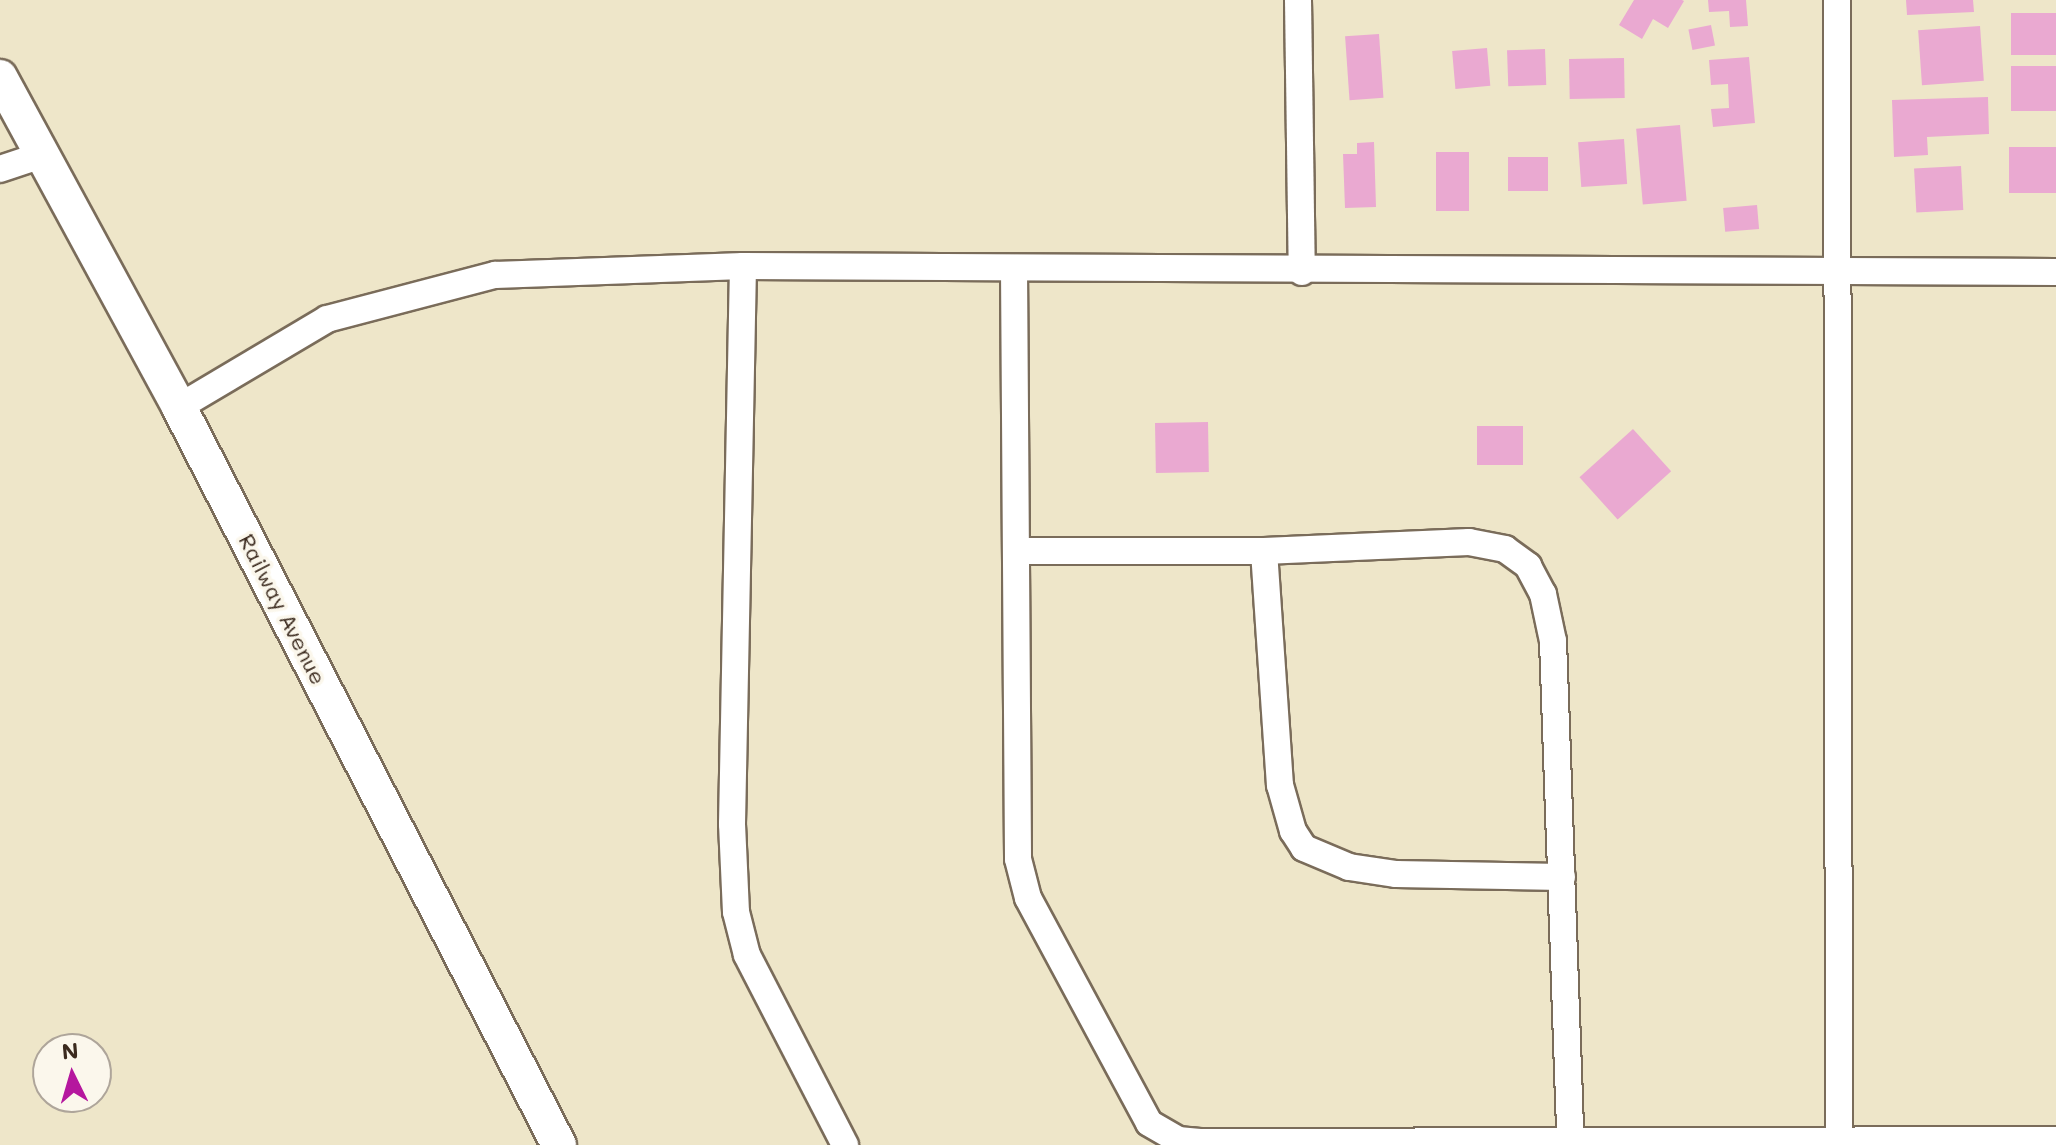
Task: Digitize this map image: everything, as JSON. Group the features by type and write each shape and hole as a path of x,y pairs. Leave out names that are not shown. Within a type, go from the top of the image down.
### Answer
{"street":[{"path":"1298,0 1302,272"},
{"path":"1837,0 1839,1143"},
{"name":"Railway Avenue","path":"0,77 179,407 559,1145"},
{"path":"0,169 42,155"},
{"path":"179,407 327,319 495,275 743,266 1302,272 2056,272"},
{"path":"743,266 732,824 736,912 747,955 845,1145"},
{"path":"1014,268 1018,859 1028,898 1149,1123 1178,1140 1200,1142 1570,1137 1839,1143 2056,1140"},
{"path":"1017,551 1264,551 1469,542 1505,549 1528,566 1543,594 1553,641 1570,1137"},
{"path":"1264,551 1280,785 1293,831 1304,848 1349,867 1396,874 1562,877"}],"building":[{"path":"1634,0 1684,1 1668,28 1653,19 1642,39 1619,25"},
{"path":"1708,0 1746,0 1748,26 1730,27 1729,11 1709,12"},
{"path":"1906,0 1973,0 1974,12 1907,15"},
{"path":"2011,13 2056,13 2056,55 2011,55"},
{"path":"1711,25 1715,46 1692,50 1688,29"},
{"path":"1980,26 1984,81 1922,85 1918,30"},
{"path":"1379,34 1383,98 1350,100 1345,36"},
{"path":"1487,48 1490,86 1455,89 1452,51"},
{"path":"1545,49 1546,85 1508,86 1507,50"},
{"path":"1749,57 1755,123 1713,127 1711,109 1729,108 1728,84 1711,85 1709,60"},
{"path":"1624,58 1625,98 1570,99 1569,59"},
{"path":"2011,66 2056,66 2056,111 2011,111"},
{"path":"1988,97 1989,134 1927,137 1928,155 1894,157 1892,100"},
{"path":"1680,125 1687,201 1643,205 1636,129"},
{"path":"1624,139 1627,184 1581,187 1578,142"},
{"path":"1374,142 1376,207 1345,208 1343,154 1357,154 1357,143"},
{"path":"2009,147 2056,147 2056,193 2009,193"},
{"path":"1436,152 1469,152 1469,211 1436,211"},
{"path":"1508,157 1548,157 1548,191 1508,191"},
{"path":"1961,166 1963,210 1916,212 1914,168"},
{"path":"1757,205 1759,229 1725,232 1723,208"},
{"path":"1208,422 1209,472 1156,473 1155,423"},
{"path":"1477,426 1523,426 1523,465 1477,465"},
{"path":"1633,429 1671,471 1618,520 1579,477"}]}
